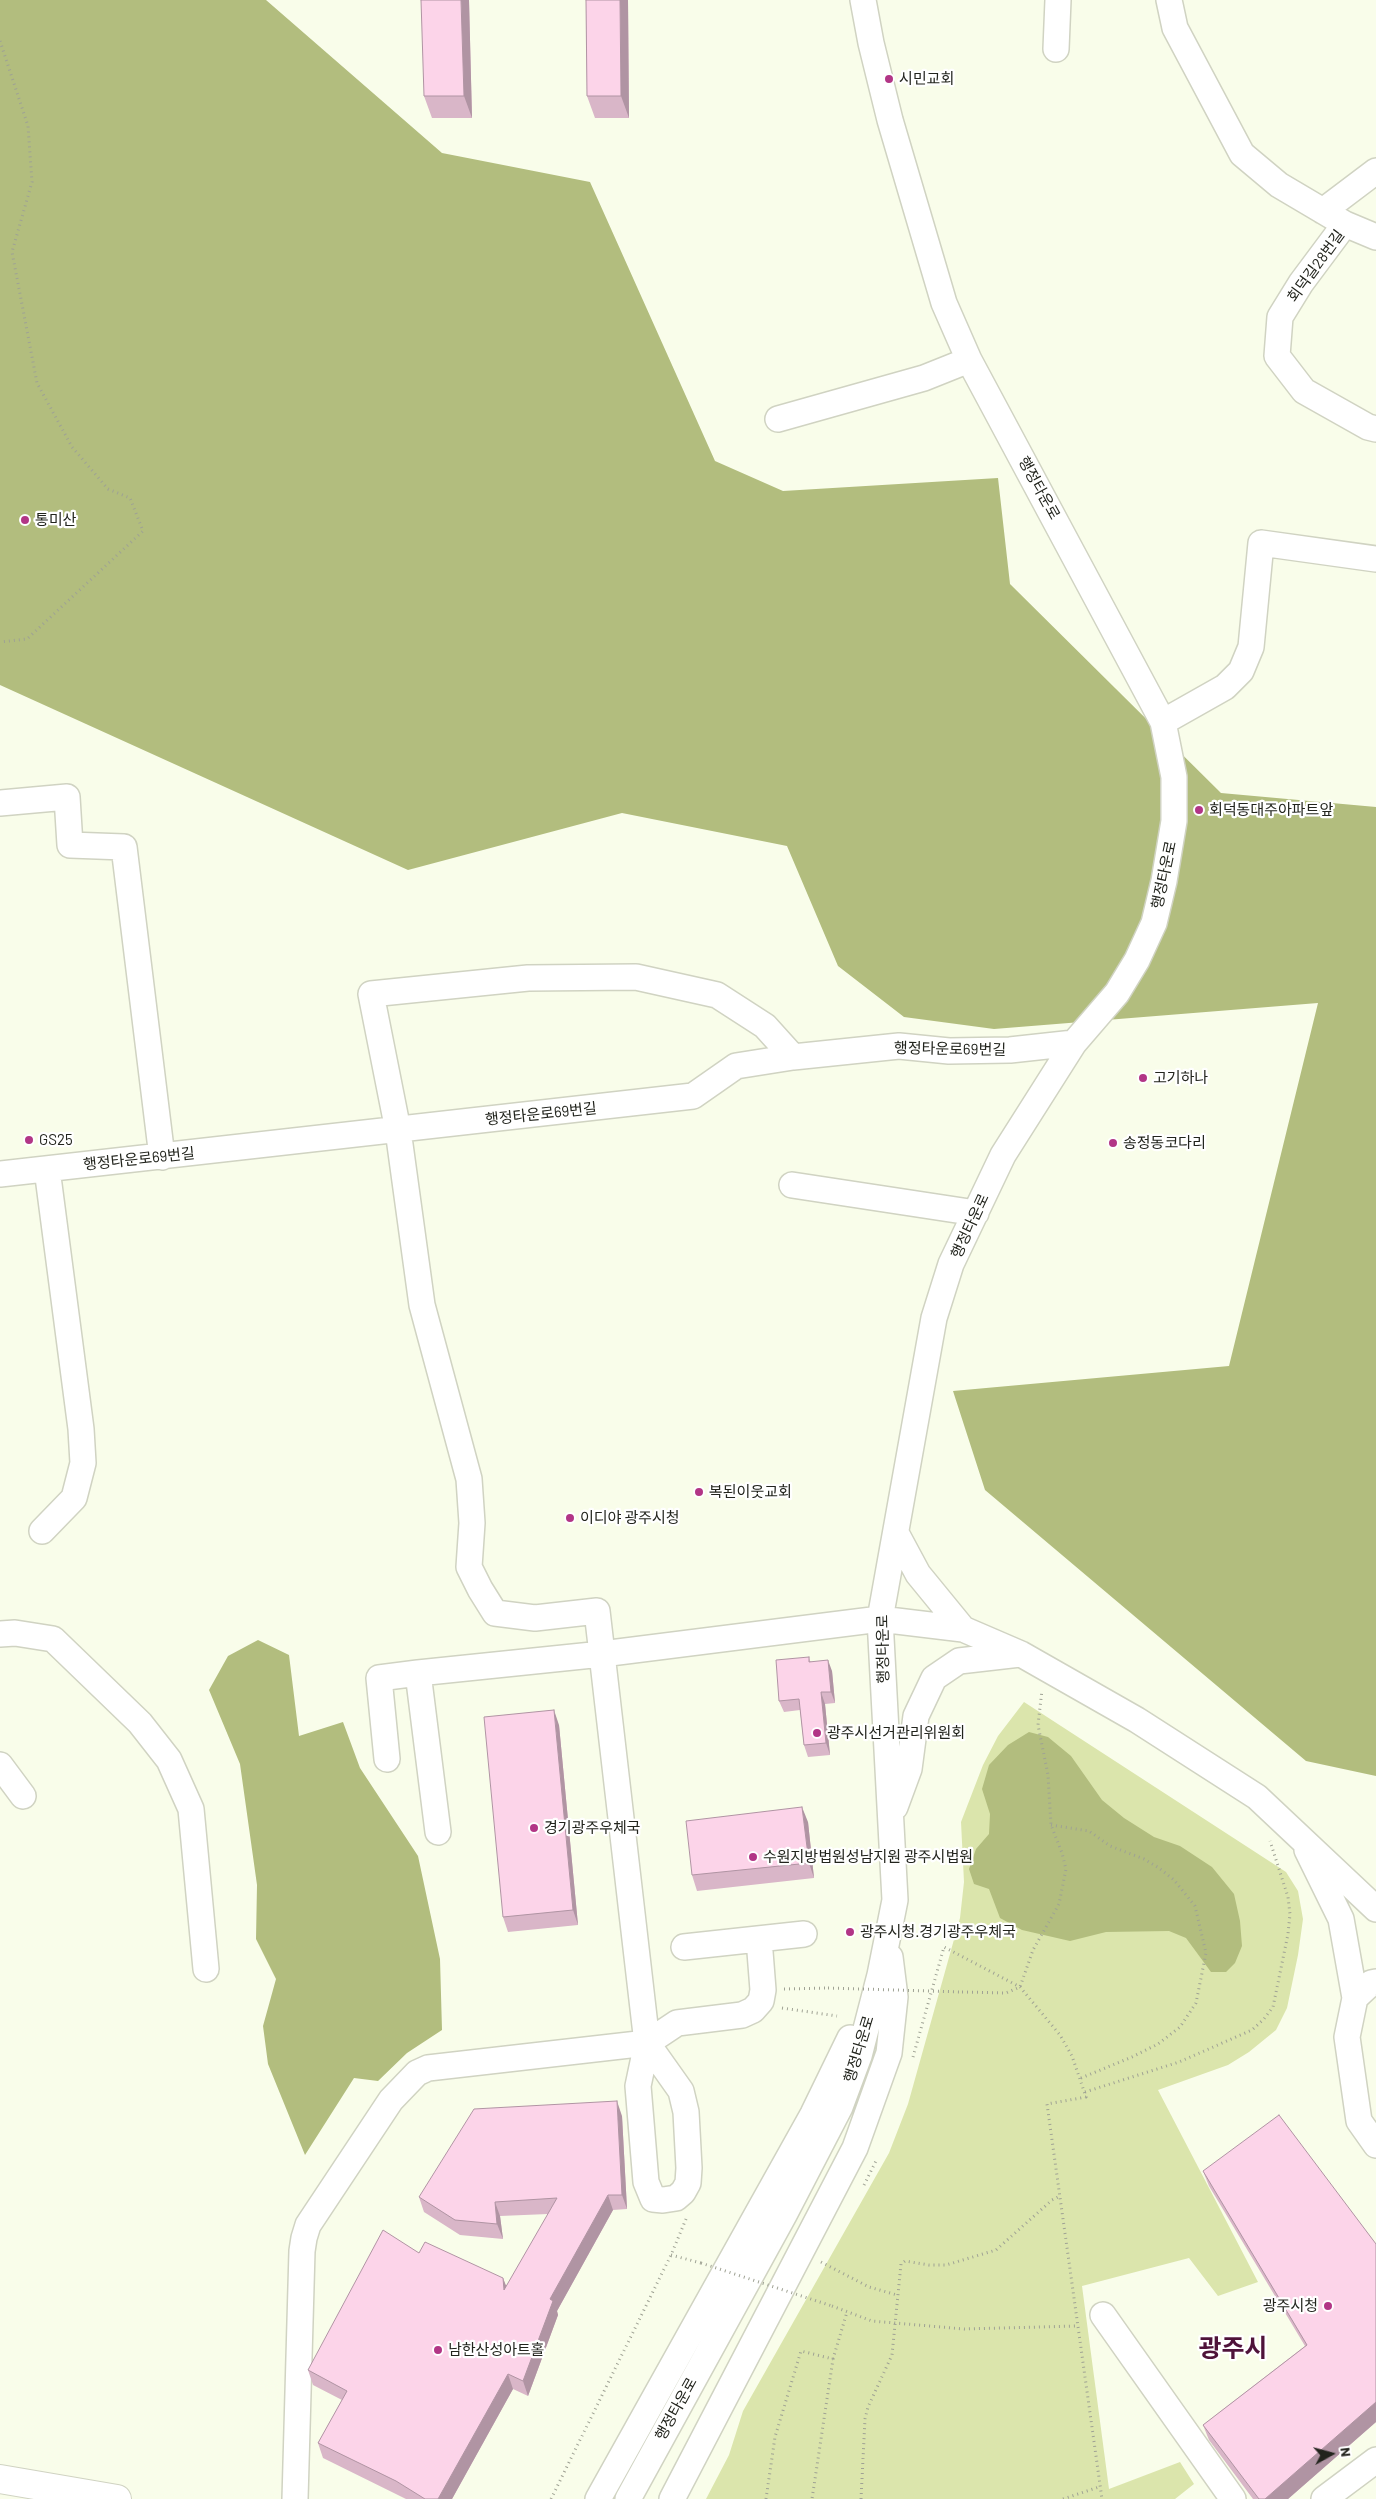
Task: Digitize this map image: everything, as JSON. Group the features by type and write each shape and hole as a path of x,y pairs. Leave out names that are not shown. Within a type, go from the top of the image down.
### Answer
{"main road":[{"path":"0,2479 116,2499"}],"street":[{"name":"행정타운로","path":"628,2499 661,2435 784,2214 840,2107 859,2056 888,1940 895,1900 880,1619 934,1318 951,1264 1003,1155 1074,1043 1117,993 1137,960 1154,923 1164,881 1174,820 1174,777 1163,722 969,360 944,302 885,101 863,0"},
{"path":"1056,49 1058,0"},
{"name":"회덕길28번길","path":"1170,0 1175,28 1242,154 1279,186 1346,224 1301,283 1280,317 1277,356 1304,391 1368,427 1376,429"},
{"path":"1323,211 1376,170"},
{"path":"1346,224 1376,227"},
{"path":"1346,224 1376,237"},
{"path":"778,419 924,378 969,360"},
{"path":"1163,722 1225,687 1241,671 1251,647 1261,543 1376,559"},
{"path":"0,803 67,797 70,845 124,846 162,1157"},
{"path":"662,2181 657,2115 597,1611 535,1618 495,1613 469,1567 472,1523 469,1479 422,1305 398,1130 371,994 528,978 636,977 718,995 765,1026 793,1056"},
{"name":"행정타운로69번길","path":"0,1174 693,1096 736,1066 793,1056 899,1046 949,1051 1010,1050 1074,1043"},
{"path":"42,1531 74,1498 83,1463 81,1429 47,1169"},
{"path":"792,1184 976,1212"},
{"path":"896,1533 918,1574 963,1630"},
{"path":"387,1759 379,1678 602,1654 880,1619 963,1630 1021,1654 1044,1667 1137,1720 1257,1797 1376,1908"},
{"path":"0,1634 15,1633 53,1639 140,1723 169,1760 190,1809 206,1968"},
{"path":"891,1818 909,1769 916,1716 934,1678 959,1661 1021,1654"},
{"path":"418,1673 438,1832"},
{"path":"0,1765 23,1796"},
{"path":"1299,1835 1341,1919 1355,1998 1347,2037 1359,2120 1376,2145"},
{"path":"684,1947 804,1934"},
{"path":"295,2499 304,2238 308,2225 391,2100 412,2077 428,2068 647,2042 677,2023 742,2015 753,2010 761,2001 763,1990 759,1939"},
{"path":"598,2499 813,2114 857,2021 888,1940"},
{"path":"672,2499 855,2148 881,2078 894,2025 896,1996 888,1940"},
{"path":"1355,1998 1371,1983 1376,1982"},
{"path":"647,2042 681,2090 686,2112 688,2183 683,2192 676,2198 663,2200 653,2199 646,2182 638,2086 647,2042"},
{"path":"1103,2316 1233,2499"},
{"path":"1324,2499 1376,2460"}],"path":[{"path":"0,41 28,126 32,182 12,252 37,383 72,448 108,489 130,498 143,531 27,639 0,642"},
{"path":"1020,1987 1033,1950 1059,1904 1066,1869 1051,1825 1048,1775 1038,1725 1044,1667"},
{"path":"1051,1825 1089,1830 1110,1846 1144,1858 1160,1868 1174,1880 1195,1906 1206,1953 1196,2003 1180,2027 1158,2044 1081,2078"},
{"path":"1085,2092 1179,2062 1234,2039 1252,2030 1272,2007 1288,1934 1290,1914 1288,1897 1268,1834"},
{"path":"944,1948 1020,1987 1060,2035 1081,2078 1086,2097 1047,2104 1102,2499"},
{"path":"828,1988 1006,1992 1020,1987"},
{"path":"774,2007 837,2016"},
{"path":"862,2499 865,2420 892,2355 899,2269 905,2261 929,2265 946,2264 996,2250 1052,2200 1060,2196"},
{"path":"671,2255 832,2306 872,2321 964,2329 1078,2326"},
{"path":"820,2261 869,2287 897,2295"},
{"path":"812,2499 833,2358 847,2312"},
{"path":"766,2499 775,2437 802,2351 833,2358"},
{"path":"1063,2499 1099,2487"}],"green space":[{"path":"0,0 266,0 442,153 590,182 715,461 783,491 998,478 1010,584 1221,793 1376,807 1376,1776 1306,1761 985,1490 953,1391 1229,1366 1318,1003 994,1029 904,1017 838,966 787,846 622,813 408,870 0,685"},
{"path":"258,1640 289,1655 299,1736 343,1722 360,1768 418,1856 440,1959 442,2030 407,2053 378,2081 354,2078 305,2155 268,2064 263,2026 276,1979 256,1939 257,1885 240,1764 209,1690 228,1656"},
{"path":"1024,1702 1286,1872 1298,1891 1303,1919 1298,1955 1287,2008 1276,2030 1249,2052 1228,2065 1158,2090 1258,2282 1218,2296 1189,2258 1082,2286 1109,2489 1180,2462 1194,2484 1175,2499 706,2499 729,2455 743,2411 889,2153 908,2104 960,1918 964,1882 961,1822 983,1765 998,1736"},
{"path":"1029,1732 1048,1737 1071,1756 1102,1800 1124,1818 1154,1837 1180,1846 1212,1867 1234,1894 1240,1921 1242,1946 1235,1963 1226,1972 1211,1972 1186,1938 1169,1931 1106,1932 1070,1941 1022,1930 1000,1918 989,1889 974,1884 969,1869 976,1849 989,1834 990,1814 982,1789 989,1765 1008,1745"}],"building":[{"path":"421,0 461,0 464,96 424,96"},
{"path":"586,0 620,0 621,96 587,96"},
{"name":"광주시선거관리위원회","path":"809,1657 809,1662 828,1660 831,1692 821,1692 826,1743 804,1745 799,1699 779,1701 776,1660"},
{"name":"경기광주우체국","path":"554,1710 573,1910 503,1917 484,1717"},
{"name":"수원지방법원성남지원 광주시법원","path":"802,1807 809,1863 692,1875 686,1821"},
{"path":"617,2101 622,2195 608,2195 550,2299 553,2301 523,2381 508,2374 438,2499 425,2499 396,2481 318,2443 347,2391 308,2370 383,2230 419,2253 425,2242 503,2278 504,2290 557,2198 495,2202 497,2224 455,2220 419,2197 474,2109"},
{"name":"광주시청","path":"1279,2115 1376,2244 1376,2402 1265,2499 1259,2499 1203,2425 1307,2345 1203,2171"}],"place":[{"name":"시민교회","path":"889,79"},
{"name":"통미산","path":"25,520"},
{"name":"회덕동대주아파트앞","path":"1199,810"},
{"name":"고기하나","path":"1143,1078"},
{"name":"GS25","path":"29,1140"},
{"name":"송정동코다리","path":"1113,1143"},
{"name":"복된이웃교회","path":"699,1492"},
{"name":"이디야 광주시청","path":"570,1518"},
{"name":"광주시선거관리위원회","path":"817,1733"},
{"name":"경기광주우체국","path":"534,1828"},
{"name":"수원지방법원성남지원 광주시법원","path":"753,1857"},
{"name":"광주시청.경기광주우체국","path":"850,1932"},
{"name":"광주시청","path":"1328,2306"},
{"name":"남한산성아트홀","path":"438,2350"}],"district":[{"name":"광주시","path":"1233,2349"}]}
